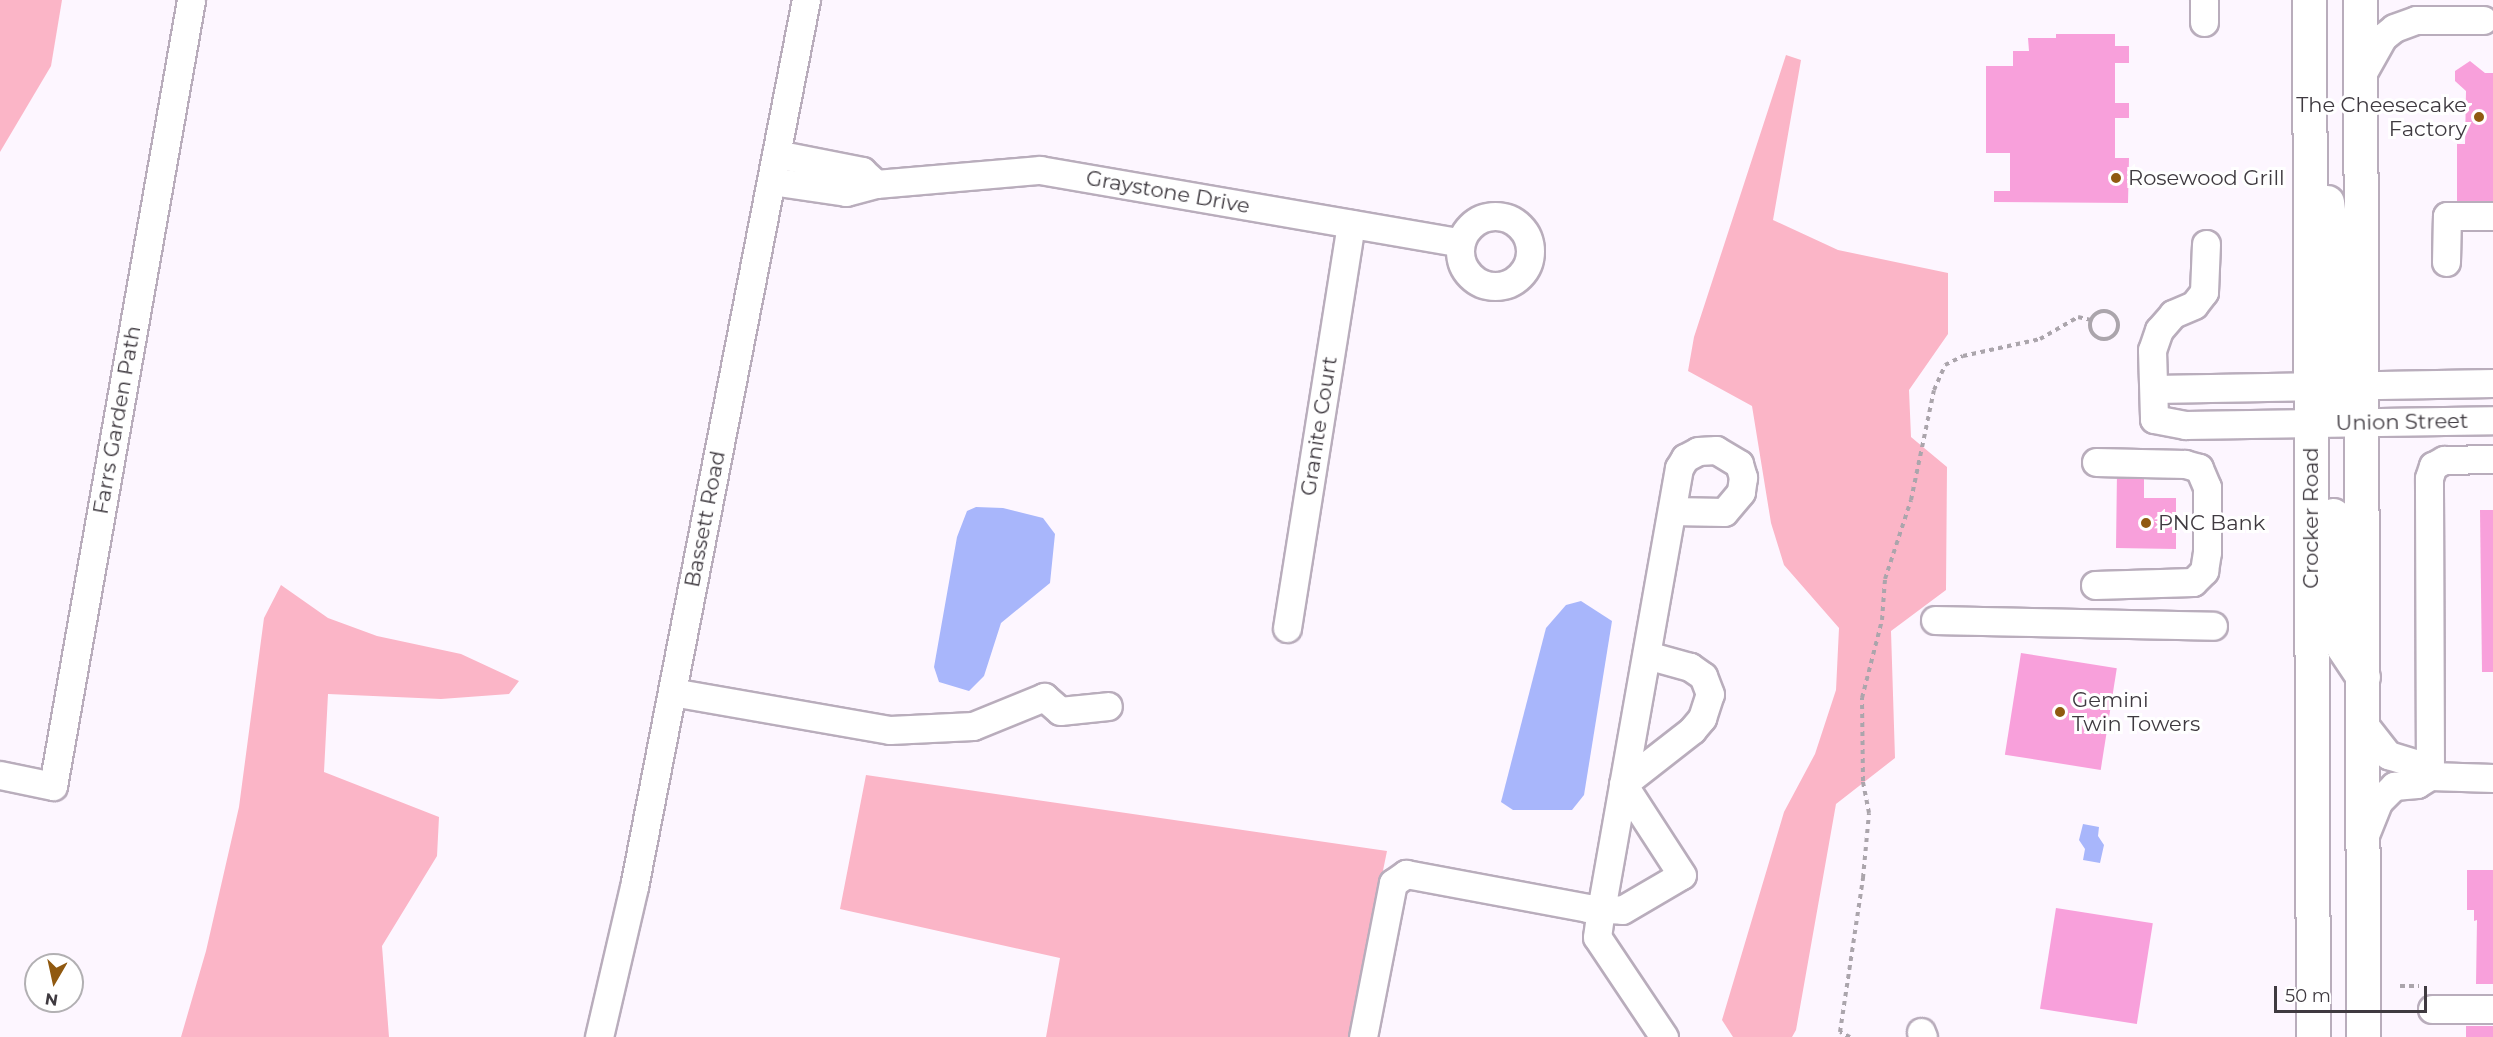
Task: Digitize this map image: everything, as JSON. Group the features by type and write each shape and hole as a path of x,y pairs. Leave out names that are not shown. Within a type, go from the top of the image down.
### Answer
{"main road":[{"name":"Crocker Road","path":"2309,0 2308,124 2336,386"},
{"name":"Crocker Road","path":"2313,1037 2336,386 2360,78 2361,0"},
{"path":"2336,386 2330,400 2336,422"},
{"name":"Crocker Road","path":"2336,422 2363,677 2363,1037"}],"street":[{"name":"Farrs Garden Path","path":"0,775 53,786 191,0"},
{"name":"Bassett Road","path":"599,1037 634,887 806,0"},
{"path":"2360,78 2383,37 2394,28 2416,20 2485,18"},
{"path":"776,154 862,171 876,184"},
{"name":"Graystone Drive","path":"771,181 846,192 876,184 1040,170 1459,242"},
{"path":"2446,262 2447,216 2493,216"},
{"name":"Granite Court","path":"1287,628 1351,224"},
{"path":"2154,389 2152,350 2158,330 2173,314 2194,305 2204,292 2206,244"},
{"name":"Union Street","path":"2493,383 2154,389 2154,419 2185,425 2493,420"},
{"path":"2430,776 2428,478 2433,466 2444,460 2493,459"},
{"path":"2095,585 2193,582 2204,571 2205,477 2199,468 2185,464 2096,462"},
{"path":"1664,1037 1598,937 1672,512"},
{"path":"1935,620 2213,626"},
{"path":"1623,784 1692,730 1708,705 1710,694 1703,676 1690,667 1647,655"},
{"path":"672,692 890,730 973,726 1044,698 1060,711 1108,706"},
{"path":"2363,723 2388,755 2417,764 2430,776"},
{"path":"2363,841 2384,795 2394,786 2417,784 2430,776 2493,778"},
{"path":"1363,1037 1393,883 1406,874 1601,910 1622,910 1682,875 1623,784"},
{"path":"2432,1010 2493,1009"}],"path":[{"path":"2101,311 2110,312 2117,318 2116,332 2105,339 2096,336 2091,320 2101,311"},
{"path":"1850,1037 1840,1032 1863,878 1869,813 1863,781 1862,698 1882,620 1885,579 1911,500 1934,390 1945,365 1963,356 2040,339 2078,317 2091,320"},
{"path":"2400,986 2419,986"}],"shaded area":[{"path":"0,0 62,0 51,66 0,152"},
{"path":"1786,55 1801,60 1773,220 1838,250 1948,273 1948,334 1909,390 1911,437 1947,467 1946,590 1891,631 1895,758 1836,804 1796,1030 1792,1037 1733,1037 1722,1020 1784,812 1815,754 1836,690 1839,628 1784,565 1771,523 1752,406 1688,371 1694,337"},
{"path":"281,585 328,618 377,636 461,654 519,681 509,694 441,699 328,694 324,772 439,817 437,856 382,946 389,1037 181,1037 206,951 239,807 264,618"},
{"path":"866,775 1387,851 1349,1037 1046,1037 1060,958 840,909"}],"water":[{"path":"976,507 1003,508 1043,518 1055,534 1050,583 1001,623 984,676 969,691 939,682 934,667 957,537 967,511"},
{"path":"1581,601 1612,621 1584,795 1572,810 1513,810 1501,802 1546,628 1566,605"},
{"path":"2083,824 2099,827 2098,836 2104,845 2100,863 2083,860 2085,849 2079,840"}],"building":[{"path":"2056,34 2115,34 2115,46 2129,46 2129,63 2115,63 2115,103 2129,103 2129,118 2115,118 2115,158 2129,158 2128,203 1994,202 1994,191 2010,191 2010,153 1986,153 1986,66 2013,66 2013,51 2029,51 2028,38 2056,38"},
{"name":"The Cheesecake Factory","path":"2470,61 2485,73 2493,73 2493,205 2457,205 2457,144 2465,144 2466,91 2455,81 2455,71"},
{"name":"PNC Bank","path":"2117,471 2144,471 2144,498 2176,498 2176,549 2116,548"},
{"path":"2480,510 2493,510 2493,672 2482,672"},
{"name":"Gemini Twin Towers","path":"2021,653 2117,668 2101,770 2005,755"},
{"path":"2467,870 2493,870 2493,984 2476,984 2477,920 2474,921 2474,910 2467,910"},
{"path":"2056,908 2153,923 2137,1024 2040,1009"},
{"path":"2466,1026 2493,1026 2493,1037 2466,1037"}],"place":[{"name":"The Cheesecake Factory","path":"2479,117"},
{"name":"Rosewood Grill","path":"2116,178"},
{"name":"PNC Bank","path":"2146,523"},
{"name":"Gemini Twin Towers","path":"2060,712"}]}
